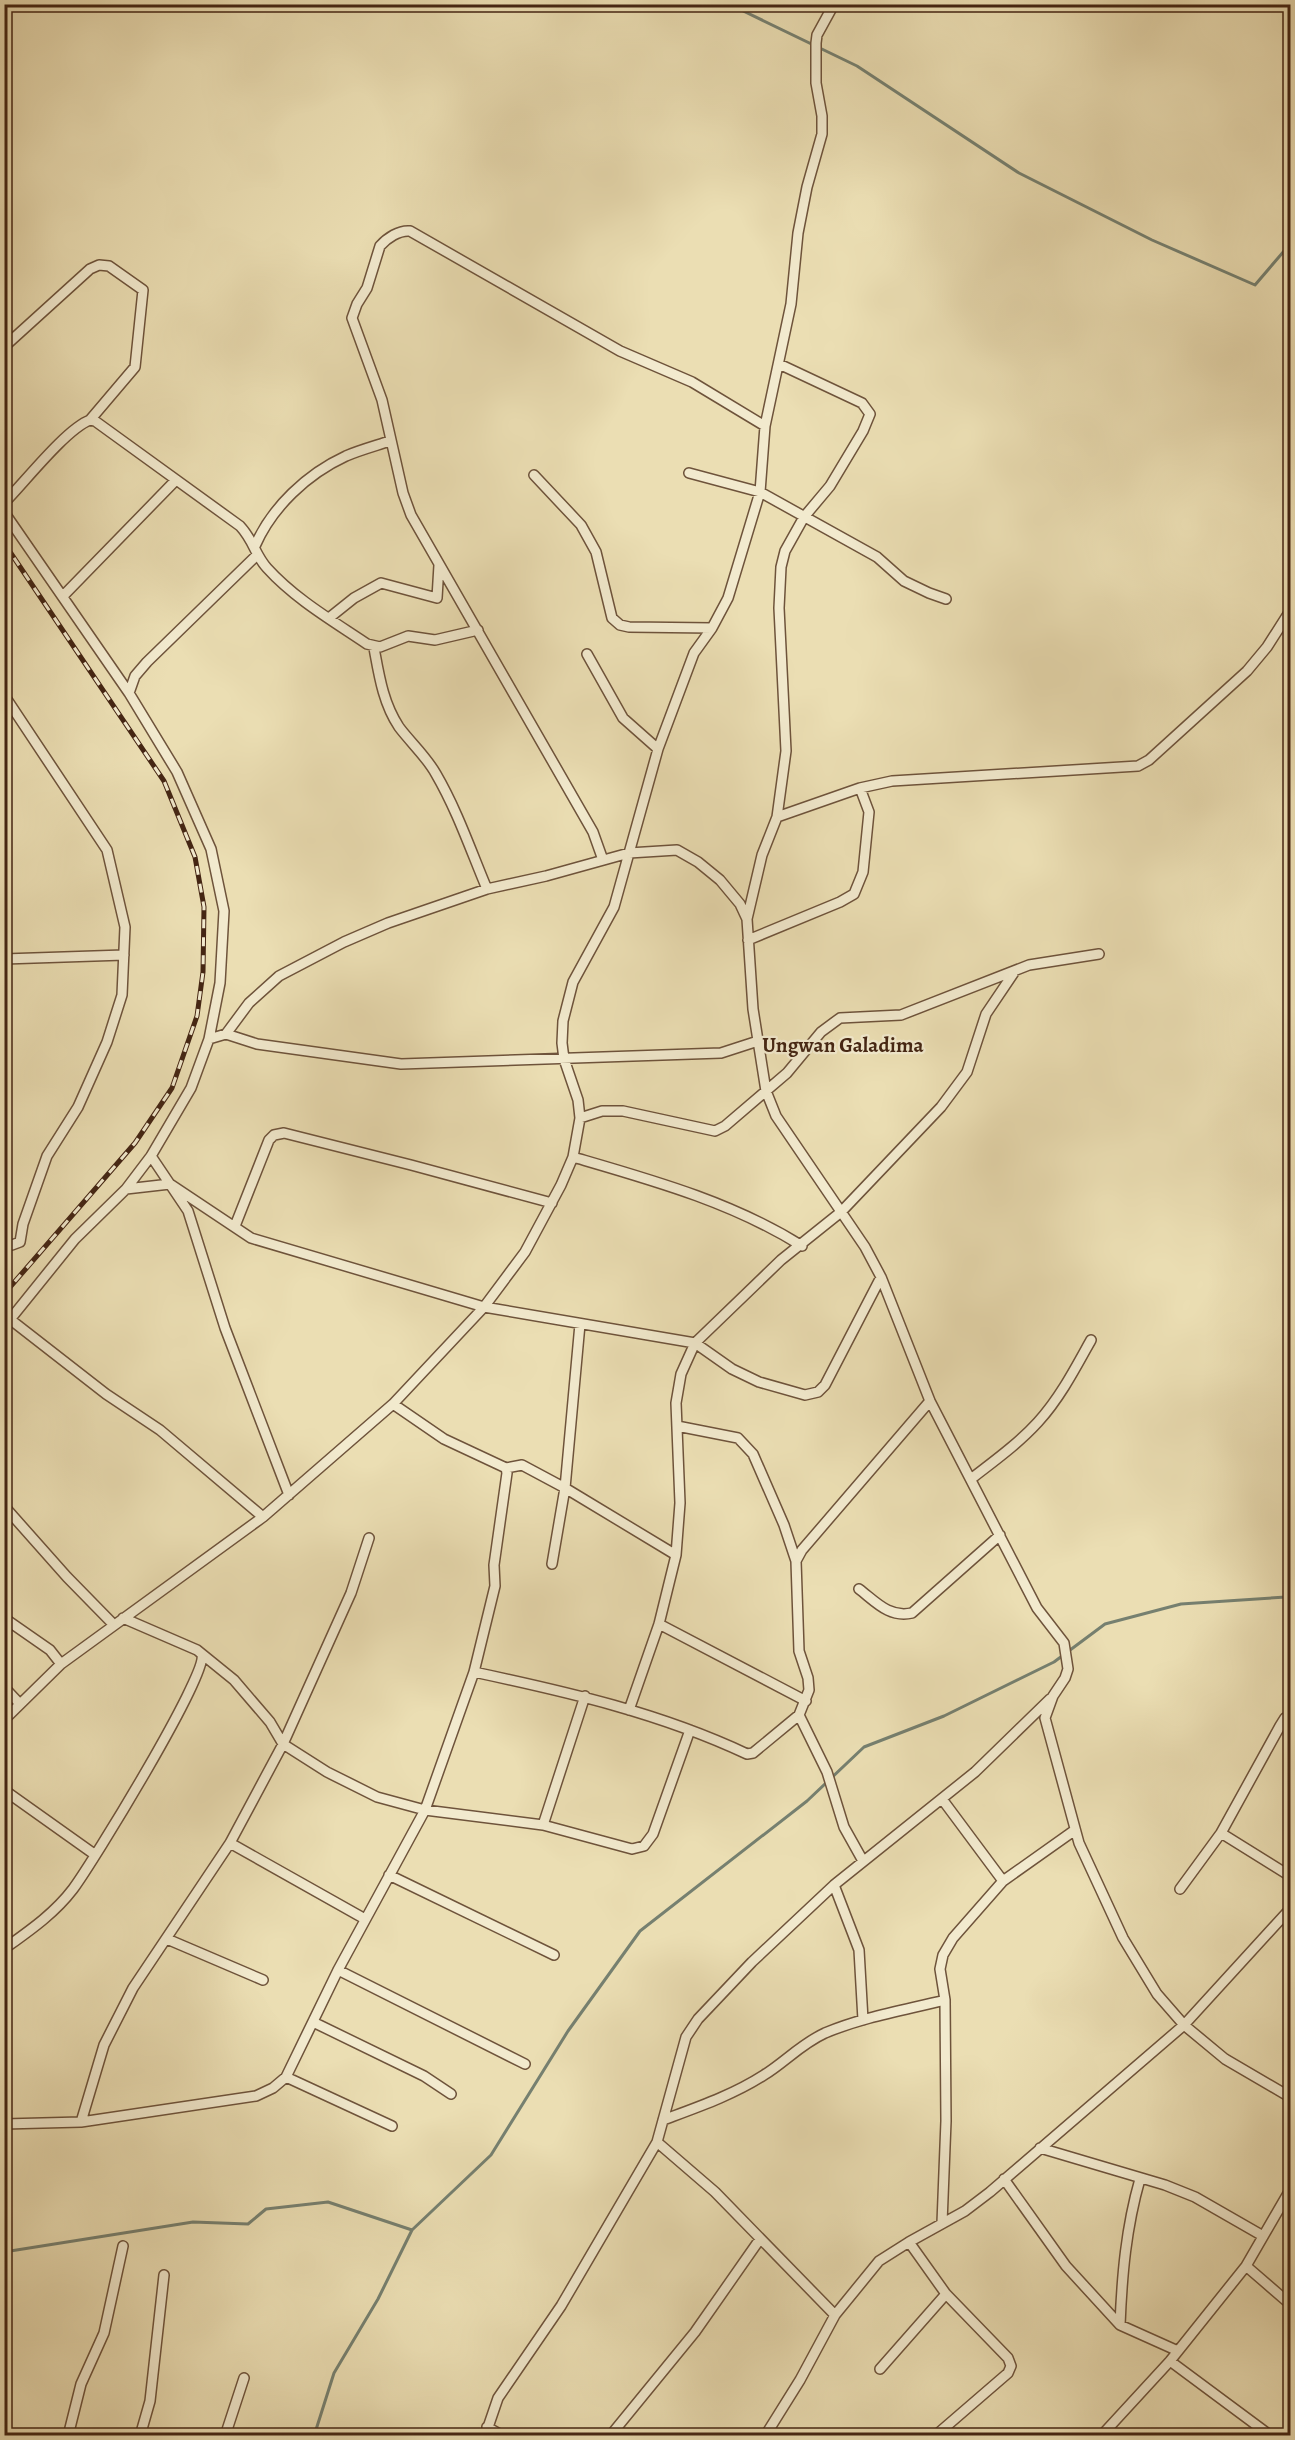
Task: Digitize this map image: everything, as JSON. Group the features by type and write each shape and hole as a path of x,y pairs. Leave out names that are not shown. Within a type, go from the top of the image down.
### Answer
{"street":[{"path":"4,1720 61,1664 263,1517 393,1404 484,1307 525,1252 552,1203 573,1157 580,1118 562,1043 563,1021 573,982 614,907 658,749 694,653 712,628 728,598 760,492 765,426 790,304 798,233 807,186 822,134 822,116 816,83 817,39 834,4"},
{"path":"603,860 593,832 411,515 390,441 382,400 352,318 367,288 380,246 385,240 407,231 620,351 692,382 765,426"},
{"path":"4,347 90,269 99,265 109,266 140,286 144,293 135,366 90,420 65,438 4,503"},
{"path":"503,2436 486,2431 498,2398 561,2306 657,2142 686,2037 698,2019 752,1962 834,1885 975,1772 1053,1696 1068,1669 1064,1642 1037,1608 930,1401 881,1277 865,1247 776,1116 766,1091 753,1009 747,919 762,855 777,816 786,751 781,656 781,567 785,551 804,517 830,486 863,431 870,414 862,404 779,364"},
{"path":"90,420 240,526 256,550 291,591 375,648 379,677 387,706 400,728 421,751 437,775 487,889"},
{"path":"129,693 135,676 147,662 256,550 263,527 288,496 325,467 347,456 390,441"},
{"path":"689,473 760,492 877,557 904,581 946,599"},
{"path":"534,475 581,525 596,552 612,618 620,625 712,628"},
{"path":"63,596 176,480"},
{"path":"4,512 129,693 177,772 211,849 224,910 220,983 209,1039 191,1088 151,1156 126,1189 75,1239 8,1323 160,1430 263,1517"},
{"path":"329,618 354,598 381,584 437,598 439,563"},
{"path":"777,816 861,788 892,781 1138,766 1149,760 1247,671 1268,647 1290,611"},
{"path":"375,648 408,636 435,640 478,630"},
{"path":"587,654 623,718 658,749"},
{"path":"4,695 107,850 125,927 122,995 107,1042 78,1107 47,1156 23,1224 20,1242 12,1245 4,1244"},
{"path":"748,940 854,894 863,872 869,821 869,812 861,788"},
{"path":"225,1034 249,1003 279,976 344,942 388,923 487,889 629,853 677,850 698,862 720,880 741,904 747,919"},
{"path":"580,1118 602,1111 623,1111 715,1131 725,1126 787,1073 821,1032 840,1018 901,1015 1040,963 1099,954"},
{"path":"4,959 124,955"},
{"path":"629,1710 660,1624 676,1555 680,1503 676,1403 681,1374 694,1343 781,1260 802,1246 841,1212 941,1107 967,1072 986,1014 1015,971"},
{"path":"209,1039 225,1034 257,1044 401,1064 721,1053 758,1041"},
{"path":"235,1226 269,1140 274,1135 284,1133 552,1203"},
{"path":"151,1156 189,1211 225,1329 289,1495"},
{"path":"573,1157 659,1182 719,1204 768,1224 802,1246"},
{"path":"126,1189 171,1184 251,1238 266,1243 426,1288 484,1307 694,1343 732,1369 759,1382 805,1395 818,1392 825,1384 881,1277"},
{"path":"552,1564 565,1488 580,1324"},
{"path":"971,1479 1011,1448 1040,1421 1072,1374 1091,1340"},
{"path":"796,1561 802,1550 930,1401"},
{"path":"393,1404 444,1439 506,1468 522,1465 565,1488 676,1555"},
{"path":"474,1672 585,1696 690,1730 747,1754 753,1754 799,1715 809,1690 808,1678 799,1651 796,1561 784,1525 747,1445 738,1438 677,1426"},
{"path":"4,2124 81,2122 256,2096 273,2088 286,2077 338,1970 425,1810 474,1672 495,1586 494,1565 506,1468"},
{"path":"4,1506 67,1577 114,1625"},
{"path":"859,1589 891,1614 902,1616 912,1613 1000,1535"},
{"path":"81,2122 104,2045 133,1988 230,1843 283,1744 351,1593 369,1538"},
{"path":"4,1618 50,1650 61,1664"},
{"path":"123,1618 197,1650 234,1680 270,1722 283,1744 327,1772 377,1797 425,1810 543,1826 632,1849 644,1846 653,1834 690,1730"},
{"path":"660,1624 806,1701"},
{"path":"4,1949 49,1916 72,1889 193,1687 203,1661 202,1655"},
{"path":"4,1687 20,1704"},
{"path":"543,1826 585,1696"},
{"path":"1053,1696 1045,1718 1078,1843 1123,1938 1157,1994 1184,2025 1225,2059 1290,2097"},
{"path":"799,1715 827,1772 844,1827 863,1861"},
{"path":"1180,1889 1221,1833 1280,1726 1285,1718 1290,1717"},
{"path":"4,1790 94,1854"},
{"path":"942,1798 1003,1881"},
{"path":"942,2223 946,2121 945,2000 940,1969 942,1956 953,1938 1003,1881 1075,1830"},
{"path":"1221,1833 1290,1876"},
{"path":"230,1843 365,1919"},
{"path":"389,1875 554,1955"},
{"path":"834,1885 859,1950 863,2020"},
{"path":"765,2436 800,2380 835,2315 879,2261 964,2211 1005,2179 1184,2025 1290,1909"},
{"path":"167,1939 263,1980"},
{"path":"338,1970 525,2064"},
{"path":"663,2120 732,2093 766,2074 790,2054 824,2034 863,2020 945,2000"},
{"path":"313,2022 424,2076 451,2094"},
{"path":"286,2077 392,2126"},
{"path":"657,2142 715,2192 835,2315"},
{"path":"1040,2148 1165,2185 1195,2197 1263,2236"},
{"path":"1005,2179 1066,2266 1120,2325 1178,2351"},
{"path":"1120,2325 1125,2248 1131,2211 1140,2179"},
{"path":"1101,2436 1170,2361 1246,2266 1290,2190"},
{"path":"1280,2208 1290,2213"},
{"path":"610,2436 695,2332 760,2239"},
{"path":"909,2242 946,2294 1003,2353 1011,2366 1008,2373 935,2436"},
{"path":"68,2436 81,2384 104,2333 123,2246"},
{"path":"1246,2266 1290,2304"},
{"path":"140,2436 150,2401 165,2275"},
{"path":"880,2369 946,2294"},
{"path":"1170,2361 1271,2436"},
{"path":"225,2436 244,2378"}],"waterway":[{"path":"735,7 857,66 1019,173 1152,240 1255,285 1290,244"},
{"path":"314,2436 334,2373 378,2299 412,2230 491,2155 568,2031 640,1931 807,1801 864,1747 944,1716 1054,1662 1105,1624 1181,1604 1290,1595"},
{"path":"4,2252 193,2222 248,2224 266,2209 328,2202 412,2230"}],"railway":[{"path":"4,543 164,781 195,857 204,907 203,972 197,1016 172,1088 135,1143 4,1294"}],"district":[{"name":"Ungwan Galadima","path":"843,1045"}]}
